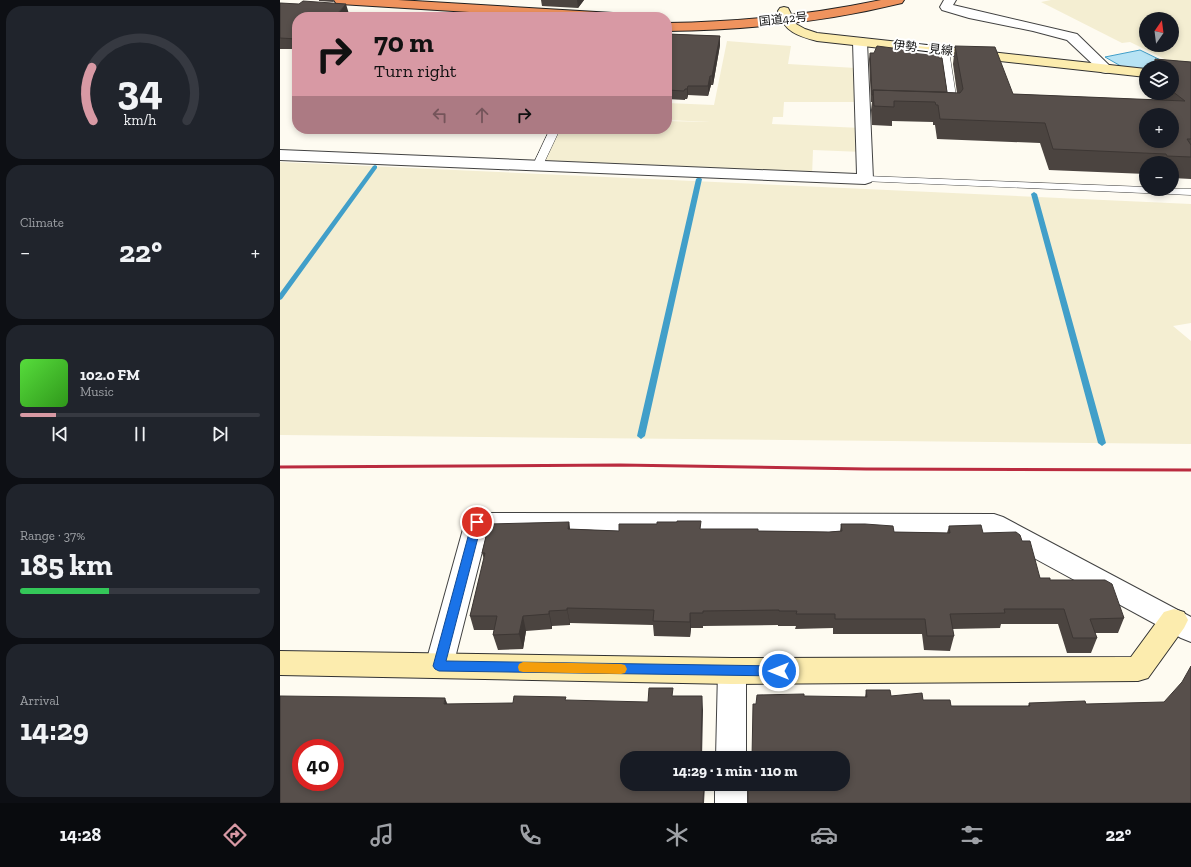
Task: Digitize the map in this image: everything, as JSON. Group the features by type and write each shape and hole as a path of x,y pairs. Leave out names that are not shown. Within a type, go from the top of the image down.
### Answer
{"highway":[{"name":"国道42号","path":"672,27 731,24 785,15 854,0"},
{"name":"国道42号","path":"672,19 830,13 898,0"},
{"path":"337,4 426,12"},
{"path":"337,4 507,12"}],"street":[{"path":"950,0 946,7 969,14 1034,27 1072,37 1106,69"},
{"name":"伊勢二見線","path":"785,15 792,28 805,34 860,42 1139,72"},
{"path":"280,154 865,179 867,106 860,42"},
{"path":"280,663 439,666 732,671 1138,669 1182,625 994,524 477,522 439,666"},
{"path":"732,671 732,751"},
{"path":"731,791 731,803"}],"lane":[{"path":"945,51 954,109 947,109"},
{"path":"538,165 553,134"},
{"path":"865,179 1191,192"}],"shaded area":[{"path":"1051,0 1191,0 1191,69 1185,69 1179,66 1179,60 1167,60 1150,52 1179,52 1179,12 1139,12 1139,46 1130,42 1122,43 1041,2"},
{"path":"727,41 791,46 788,64 856,68 855,102 784,102 783,117 773,117 772,124 862,128 863,152 813,150 812,176 538,165 553,134 672,134 672,121 710,122 672,120 672,103 714,105"},
{"path":"280,162 1191,204 1191,323 1173,326 1191,341 1191,444 280,435"}],"water":[{"path":"1139,50 1139,52 1144,52 1161,60 1139,60 1139,70 1126,69 1105,57"}],"building":[{"path":"303,1 346,4 339,12 292,12 292,39 280,38 280,3 299,4"},
{"path":"672,34 720,36 712,76 710,76 708,86 688,86 684,91 672,90"},
{"path":"877,46 916,51 916,53 938,54 939,58 942,58 947,92 873,90 872,95 870,53 874,53"},
{"path":"955,46 995,47 1013,94 1185,101 1179,96 1179,61 1191,62 1191,139 1187,139 1191,145 1191,157 1167,156 1166,154 1053,149 1045,123 940,119 938,105 936,105 935,102 894,101 894,107 874,106 873,90 960,93 963,89"},
{"path":"701,521 700,529 758,529 758,531 829,532 842,531 841,524 865,524 893,526 894,532 950,533 949,526 981,525 983,533 1016,532 1020,535 1022,541 1030,541 1040,578 1050,578 1050,580 1105,580 1112,584 1124,618 1090,619 1097,638 1073,638 1064,609 1004,609 1005,613 950,614 954,636 927,636 925,619 835,619 835,614 796,614 797,611 779,610 703,611 703,613 690,613 690,622 653,621 654,610 567,608 567,610 549,611 549,614 523,616 519,634 493,635 497,616 470,616 485,553 482,553 489,524 569,522 568,529 619,531 619,524 657,524 657,522"},
{"path":"1191,666 1191,803 748,803 748,791 850,791 850,751 752,751 753,704 756,704 757,695 804,694 804,696 867,697 866,690 890,690 891,696 922,693 923,700 950,700 951,706 1030,706 1029,703 1085,701 1086,704 1164,702 1182,682"},
{"path":"649,688 673,688 672,696 702,696 701,751 620,751 620,791 704,791 703,803 280,803 280,696 445,698 444,704 513,703 514,696 566,697 565,700 648,702"}],"waterway":[{"path":"280,298 375,167"},
{"path":"641,436 699,179"},
{"path":"1034,194 1102,443"}],"railway":[{"path":"280,467 620,465 866,469 1191,470"}],"slow traffic":[{"path":"523,667 621,669"}],"route":[{"path":"477,522 439,666 779,671"}]}
